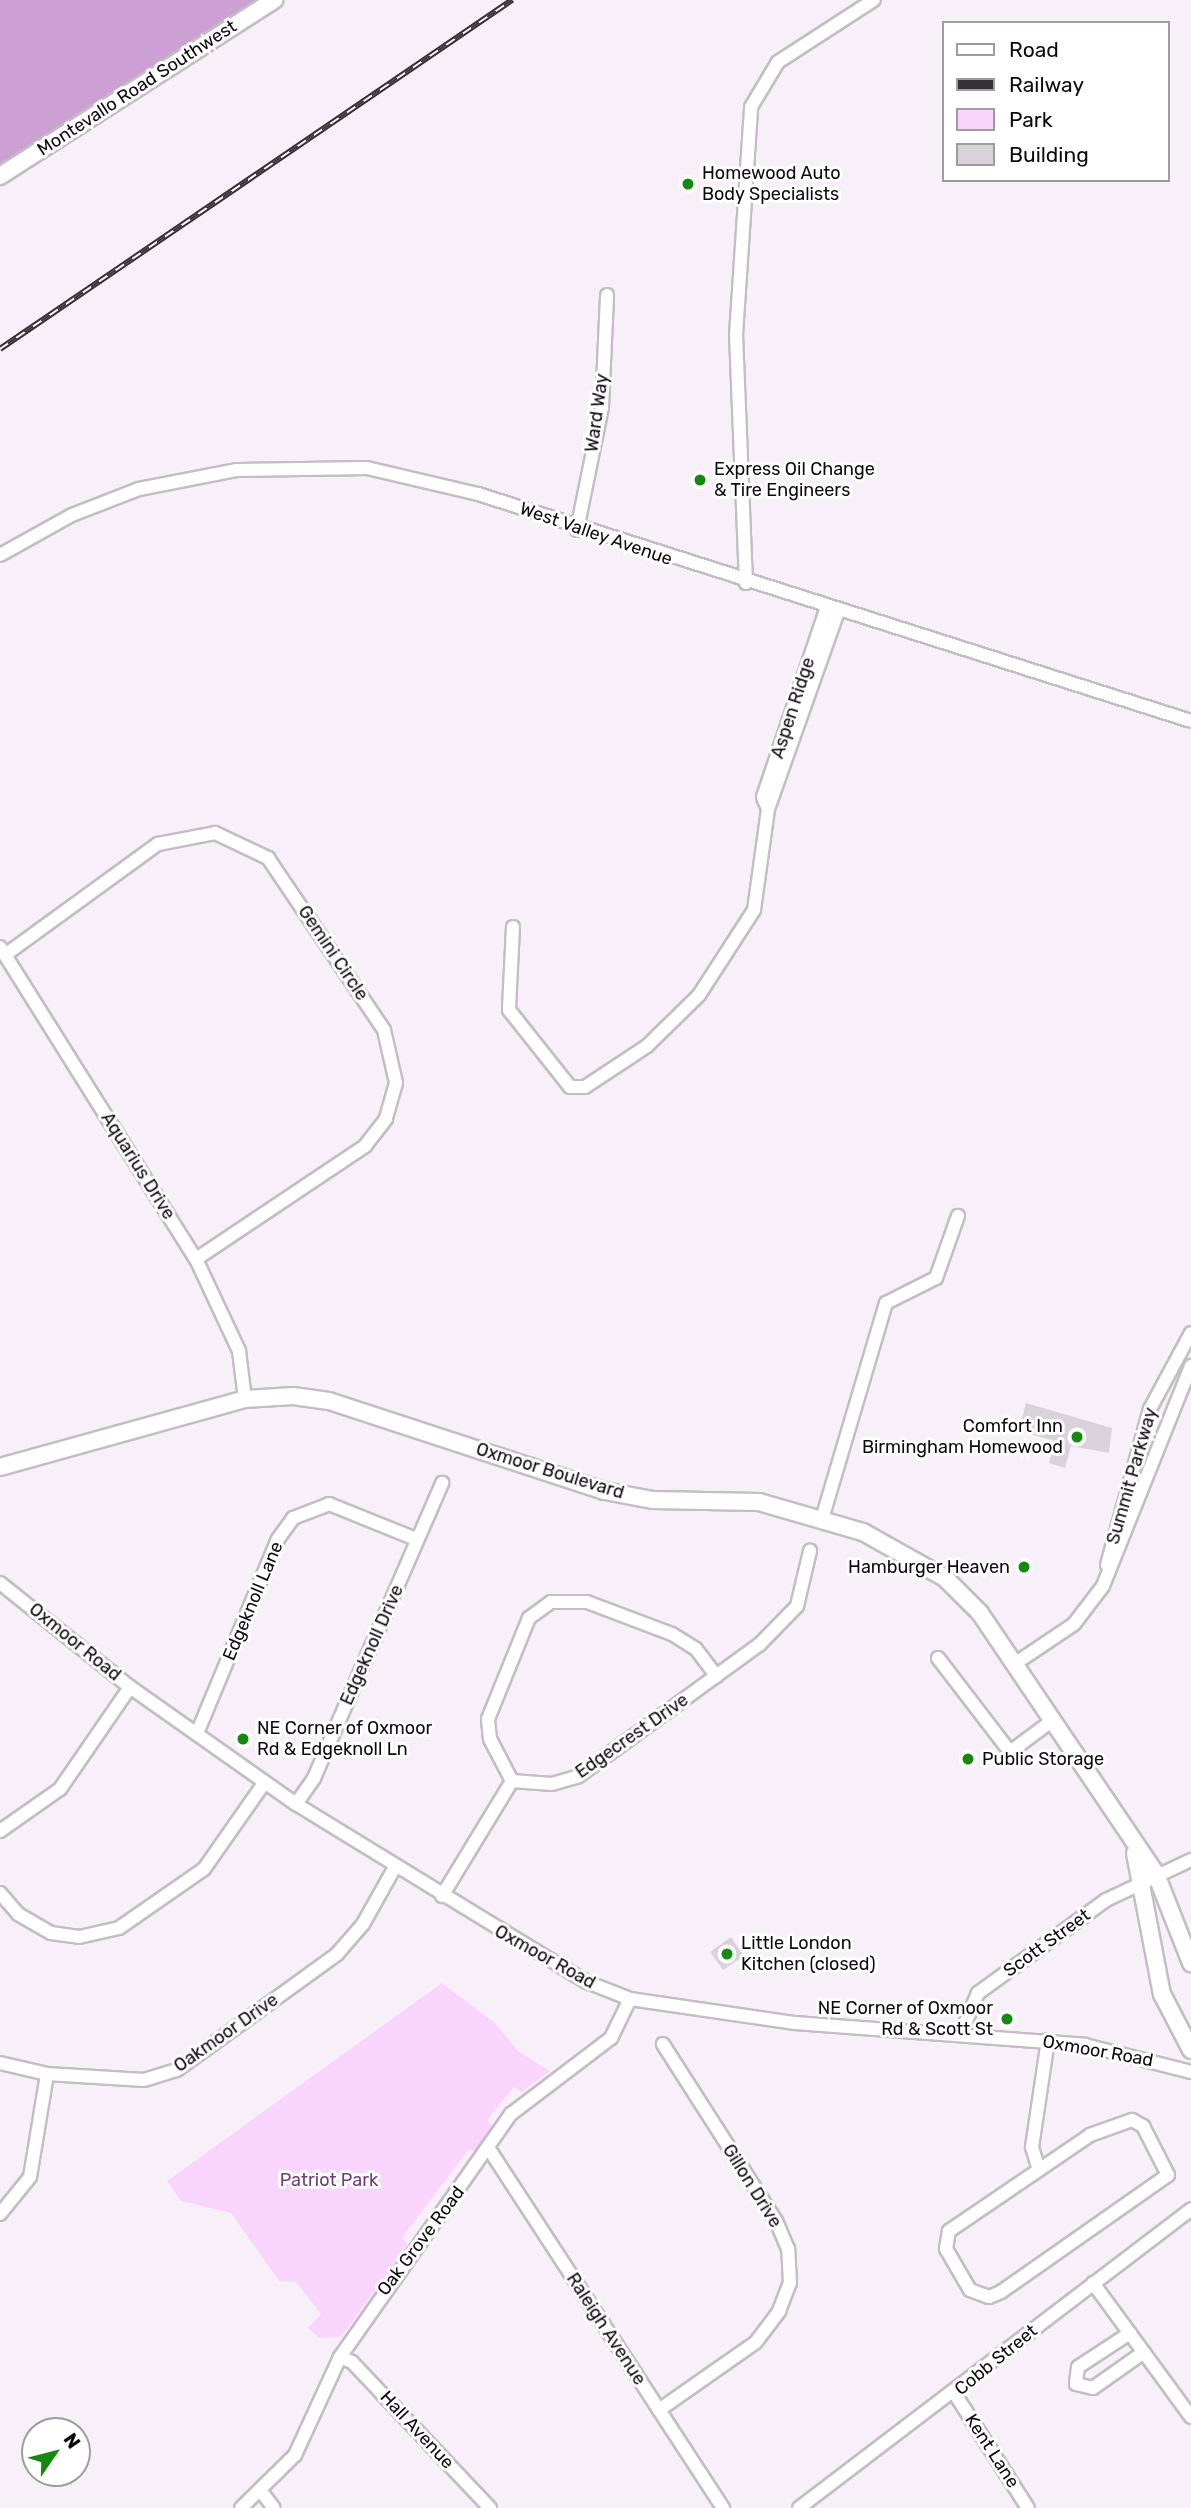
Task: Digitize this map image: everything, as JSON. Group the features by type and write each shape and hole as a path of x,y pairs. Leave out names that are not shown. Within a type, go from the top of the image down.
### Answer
{"main road":[{"name":"Montevallo Road Southwest","path":"0,176 274,0"},
{"name":"Oxmoor Boulevard","path":"0,1467 245,1399 329,1401 606,1491 653,1500 759,1502 822,1519 898,1547 945,1578 1016,1663 1130,1840 1191,1963"},
{"name":"Oxmoor Boulevard","path":"1150,1877 1162,1994 1191,2050"}],"street":[{"path":"746,583 736,335 751,107 778,62 874,0"},
{"name":"Ward Way","path":"577,530 602,407 607,295"},
{"name":"West Valley Avenue","path":"0,555 72,515 139,489 237,470 367,468 478,494 577,530 1191,721"},
{"name":"Aspen Ridge","path":"513,927 509,1010 560,1081 585,1087 647,1046 727,956 754,910 768,808 763,797 777,774 832,609"},
{"name":"Gemini Circle","path":"3,951 158,844 215,833 268,858 384,1030 396,1083 386,1119 365,1146 196,1258"},
{"name":"Aquarius Drive","path":"3,951 196,1258 239,1351 245,1399"},
{"path":"822,1519 886,1303 936,1278 958,1216"},
{"name":"Summit Parkway","path":"1103,1586 1150,1409 1191,1333"},
{"name":"Summit Parkway","path":"1016,1663 1074,1624 1103,1586 1191,1366"},
{"name":"Edgeknoll Drive","path":"296,1804 314,1778 442,1483"},
{"name":"Edgeknoll Lane","path":"198,1731 278,1539 293,1518 329,1504 416,1539"},
{"name":"Edgecrest Drive","path":"512,1781 552,1784 577,1777 716,1676 786,1621 797,1606 810,1551"},
{"name":"Oxmoor Road","path":"0,1583 131,1687 198,1731 296,1804 536,1955 630,1999 795,2023 961,2032 1048,2040 1134,2054 1191,2072"},
{"path":"442,1896 512,1781 490,1739 488,1718 529,1618 551,1602 587,1602 672,1634 696,1649 716,1676"},
{"path":"938,1658 1010,1752 1054,1720"},
{"path":"0,1831 60,1788 131,1687"},
{"path":"0,1893 18,1914 51,1933 79,1937 118,1928 204,1869 265,1782"},
{"name":"Scott Street","path":"961,2032 967,2005 978,1993 1150,1877 1191,1860"},
{"name":"Oakmoor Drive","path":"0,2063 47,2074 144,2080 177,2070 337,1954 363,1924 395,1867"},
{"name":"Oak Grove Road","path":"241,2508 295,2455 340,2357 526,2097 611,2038 630,1999"},
{"path":"1044,2167 1038,2141 1048,2040"},
{"name":"Gillon Drive","path":"659,2410 756,2342 779,2311 790,2283 788,2249 776,2221 663,2045"},
{"path":"0,2214 30,2177 47,2074"},
{"path":"1117,2120 1132,2120 1143,2126 1168,2175 1001,2292 978,2296 943,2240 1044,2167 1117,2120"},
{"name":"Raleigh Avenue","path":"489,2149 723,2508"},
{"name":"Cobb Street","path":"799,2508 955,2394 1093,2283 1191,2209"},
{"path":"1093,2283 1191,2417"},
{"path":"1130,2333 1078,2367 1076,2384 1093,2388 1144,2352"},
{"name":"Hall Avenue","path":"340,2357 352,2362 490,2508"},
{"name":"Kent Lane","path":"955,2394 1028,2508"},
{"path":"261,2491 274,2508"}],"green space":[{"name":"Patriot Park","path":"442,1983 495,2023 518,2051 550,2071 521,2092 515,2086 487,2120 492,2126 477,2153 469,2149 402,2238 408,2244 341,2337 319,2338 308,2328 321,2314 296,2282 279,2281 231,2213 181,2201 167,2181"}],"shaded area":[{"path":"0,0 260,0 0,165"}],"building":[{"name":"Comfort Inn Birmingham Homewood","path":"1026,1403 1112,1428 1109,1453 1071,1446 1065,1468 1049,1463 1055,1441 1019,1431"},
{"name":"Little London Kitchen (closed)","path":"731,1937 744,1956 723,1970 710,1952"}],"railway":[{"path":"0,349 512,0"}],"place":[{"name":"Homewood Auto Body Specialists","path":"688,184"},
{"name":"Express Oil Change & Tire Engineers","path":"700,480"},
{"name":"Comfort Inn Birmingham Homewood","path":"1077,1437"},
{"name":"Hamburger Heaven","path":"1024,1567"},
{"name":"NE Corner of Oxmoor Rd & Edgeknoll Ln","path":"243,1739"},
{"name":"Public Storage","path":"968,1759"},
{"name":"Little London Kitchen (closed)","path":"727,1954"},
{"name":"NE Corner of Oxmoor Rd & Scott St","path":"1007,2019"}]}
